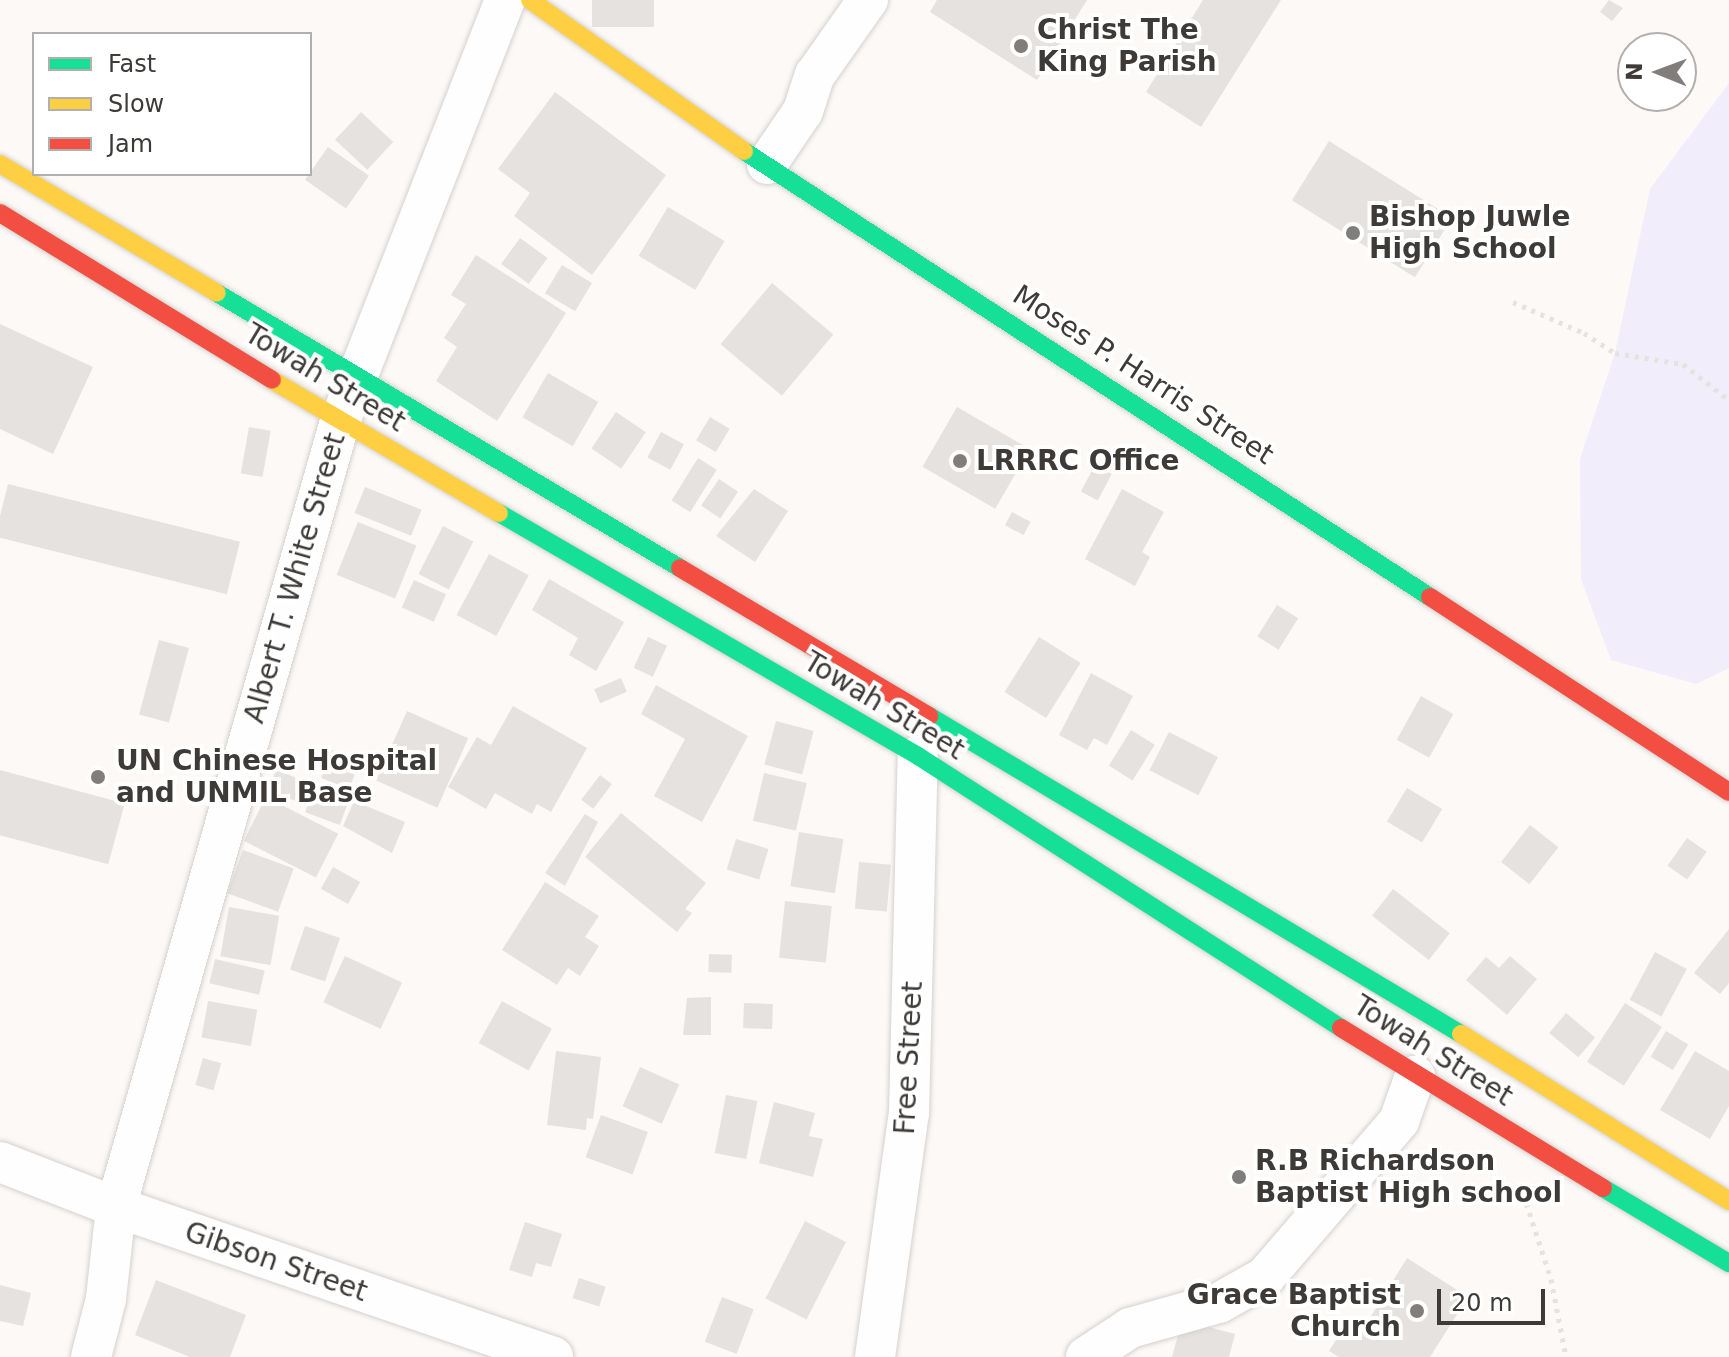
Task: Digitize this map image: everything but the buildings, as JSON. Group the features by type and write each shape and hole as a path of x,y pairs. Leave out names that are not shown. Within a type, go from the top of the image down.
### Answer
{"main road":[{"name":"Moses P. Harris Street","path":"530,0 657,94 1729,792"},
{"name":"Towah Street","path":"0,164 1417,1007 1729,1201"},
{"name":"Towah Street","path":"0,213 340,421 918,756 1415,1076 1729,1263"}],"street":[{"name":"Albert T. White Street","path":"91,1357 106,1299 116,1207 340,421 355,373 505,0"},
{"path":"767,164 803,111 815,75 868,0"},
{"name":"Free Street","path":"875,1357 909,1113 918,756"},
{"path":"1086,1357 1130,1328 1219,1303 1265,1277 1399,1121 1415,1076"},
{"name":"Gibson Street","path":"0,1162 116,1207 553,1357"}],"path":[{"path":"1513,302 1584,333 1615,353 1683,364 1729,400"},
{"path":"1528,1141 1514,1163 1551,1279 1566,1357"}],"shaded area":[{"path":"1729,83 1729,668 1696,684 1611,660 1581,579 1580,459 1615,353 1650,189"}],"traffic: fast":[{"path":"744,151 1430,597"},
{"path":"217,293 680,568"},
{"path":"499,513 918,756 1341,1028"},
{"path":"929,716 1461,1034"},
{"path":"1603,1188 1729,1263"}],"traffic: slow":[{"path":"530,0 744,151"},
{"path":"0,164 217,293"},
{"path":"272,380 499,513"},
{"path":"1461,1034 1729,1201"}],"traffic: jam":[{"path":"0,213 272,380"},
{"path":"680,568 929,716"},
{"path":"1430,597 1729,792"},
{"path":"1341,1028 1603,1188"}],"place":[{"name":"Christ The King Parish","path":"1021,46"},
{"name":"Bishop Juwle High School","path":"1353,233"},
{"name":"LRRRC Office","path":"960,461"},
{"name":"UN Chinese Hospital and UNMIL Base","path":"98,777"},
{"name":"R.B Richardson Baptist High school","path":"1239,1177"},
{"name":"Grace Baptist Church","path":"1417,1311"}]}
